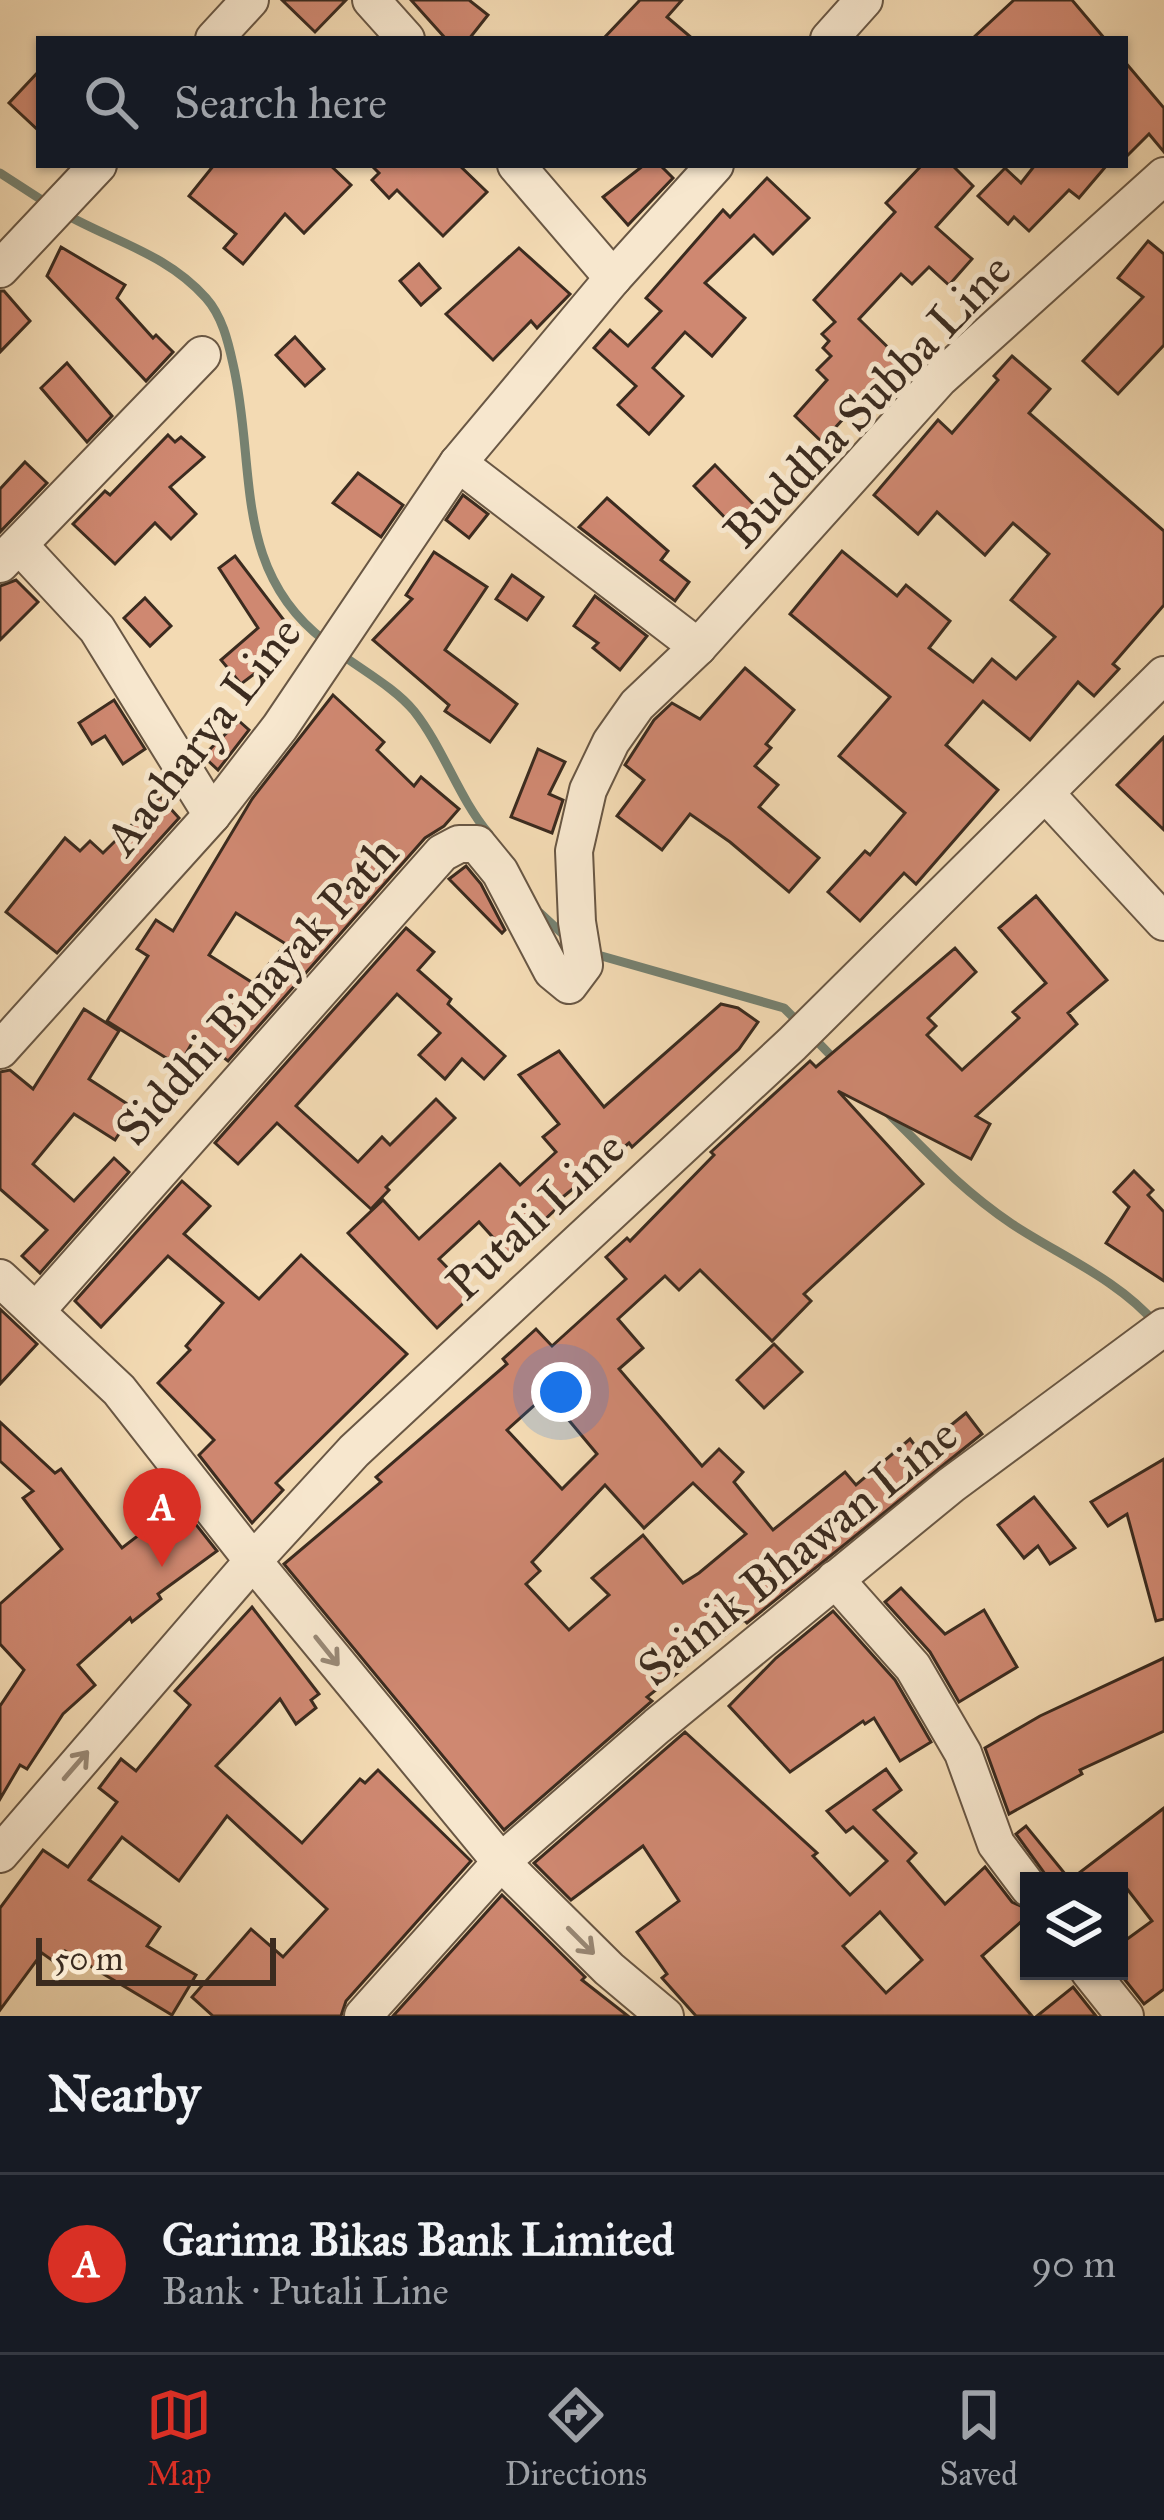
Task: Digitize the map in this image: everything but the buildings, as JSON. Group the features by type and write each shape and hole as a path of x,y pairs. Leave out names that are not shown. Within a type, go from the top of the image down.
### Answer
{"street":[{"path":"217,36 250,0"},
{"path":"371,0 403,36"},
{"path":"832,36 864,0"},
{"path":"0,269 95,168"},
{"path":"519,168 613,278"},
{"name":"Aacharya Line","path":"0,1050 212,815 280,727 458,463 712,168"},
{"name":"Buddha Subba Line","path":"698,647 939,379 1164,176"},
{"path":"202,355 9,555 97,629 212,815"},
{"path":"458,463 698,647"},
{"name":"Siddhi Binayak Path","path":"36,1311 442,853 459,844 478,844 500,872 552,970 569,985 584,965 574,851 588,790 611,742 637,705 698,647"},
{"name":"Putali Line","path":"0,1854 354,1451 792,1043 1164,675"},
{"path":"1046,794 1164,922"},
{"path":"0,1278 118,1390 501,1862 609,1969 665,2016"},
{"name":"Sainik Bhawan Line","path":"364,2016 501,1862 951,1485 1153,1336"},
{"path":"835,1579 913,1667 963,1753 997,1844 1020,1876"},
{"path":"1096,1980 1126,2016"}],"waterway":[{"path":"0,173 51,206"},
{"path":"65,214 175,270 216,313 233,364 261,549 274,582 295,613 325,641"},
{"path":"338,652 414,711 489,834"},
{"path":"540,913 567,938"},
{"path":"591,953 784,1008 800,1024"},
{"path":"812,1036 838,1063"},
{"path":"888,1113 977,1198 1107,1281 1156,1324"}],"place":[{"name":"Garima Bikas Bank Limited","path":"162,1567"}]}
